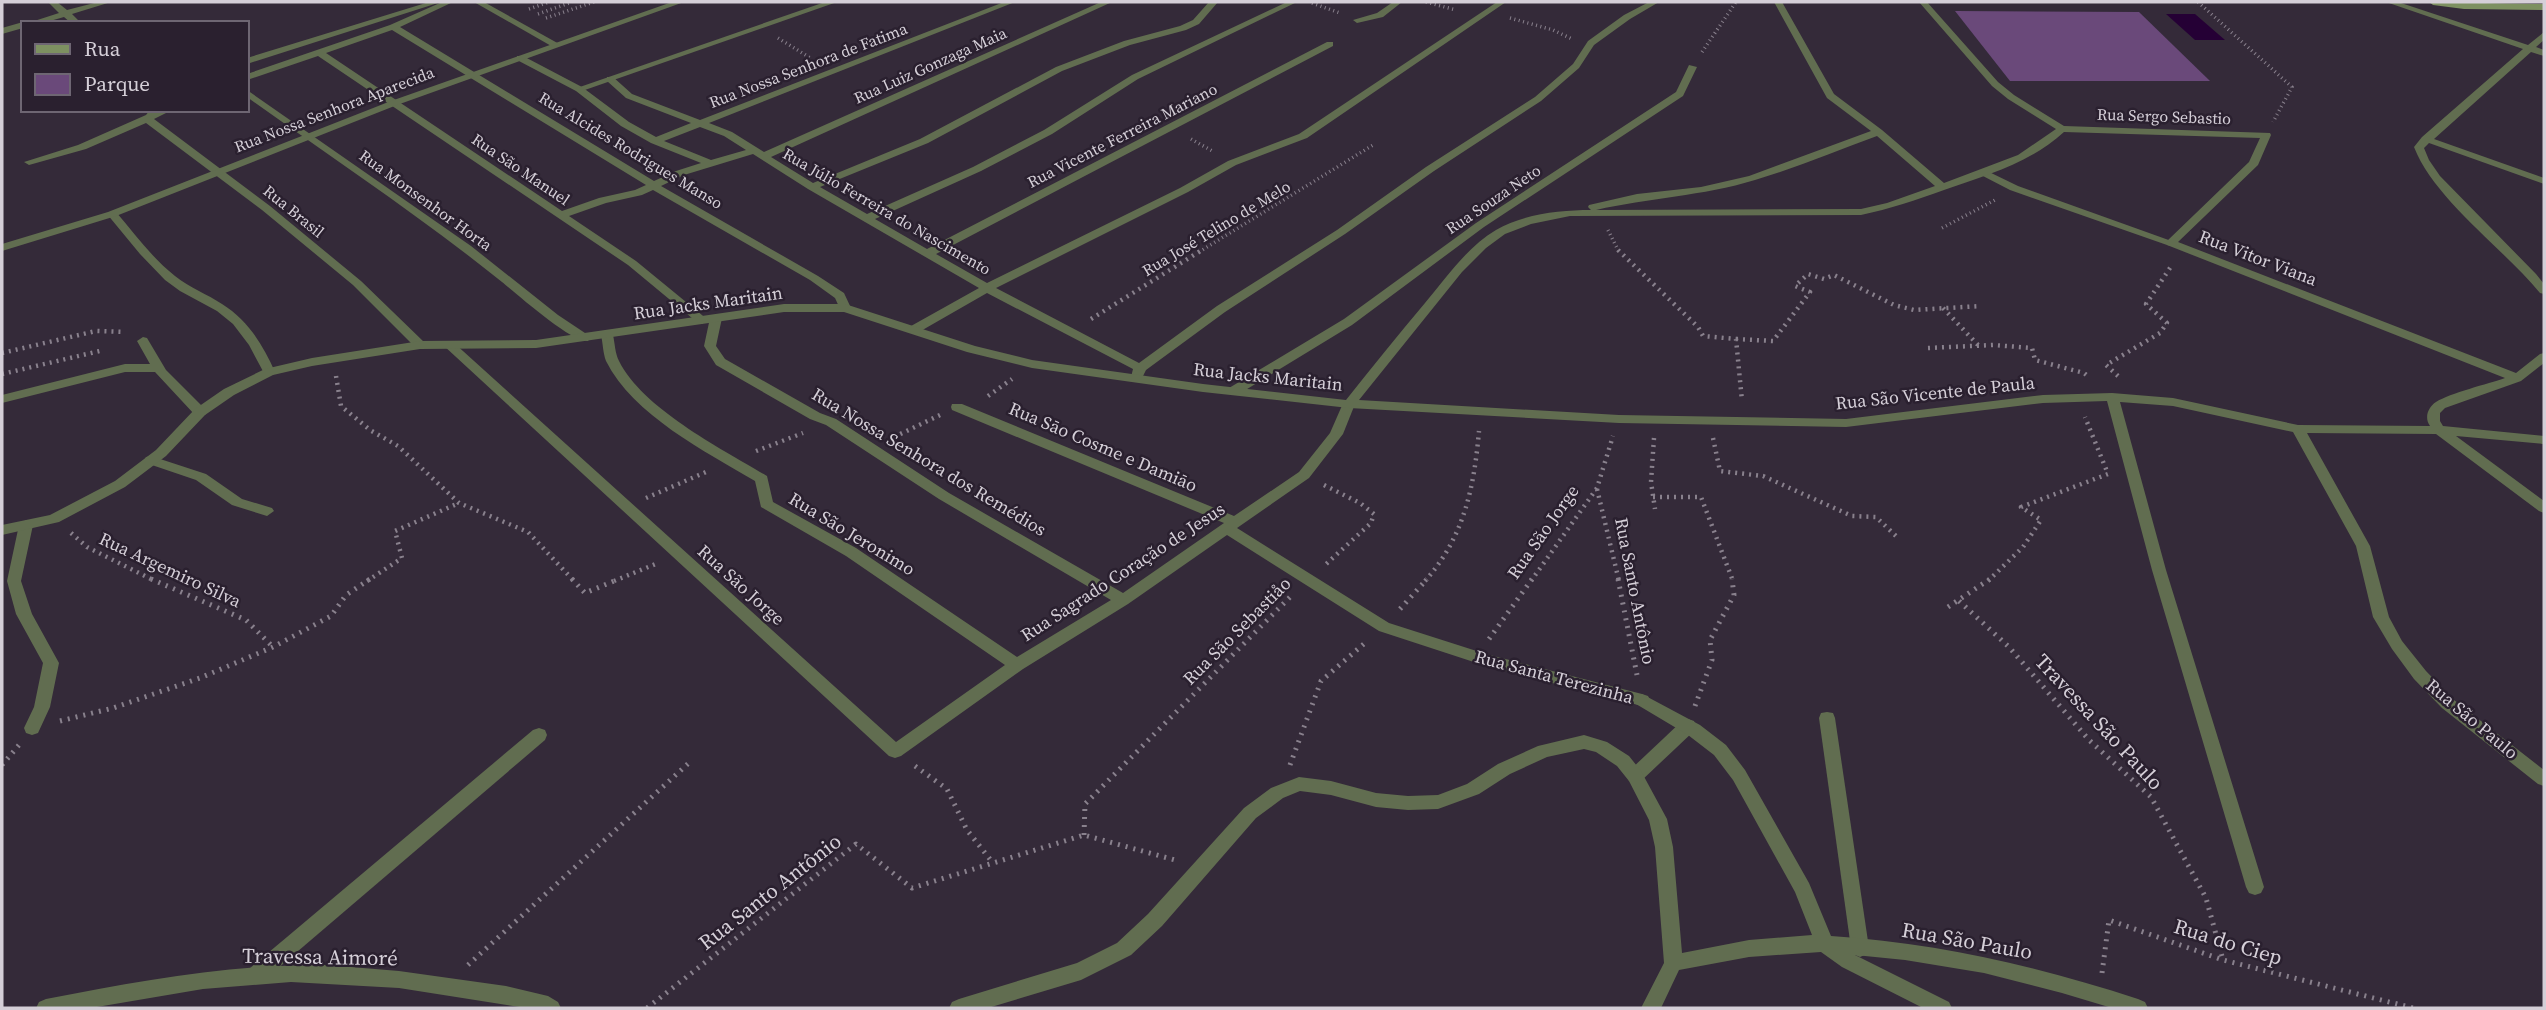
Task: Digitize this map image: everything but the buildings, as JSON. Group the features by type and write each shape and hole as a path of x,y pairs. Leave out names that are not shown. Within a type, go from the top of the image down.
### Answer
{"street":[{"path":"52,2 75,21"},
{"path":"39,21 107,2"},
{"path":"248,61 437,2"},
{"path":"248,76 393,27 449,2"},
{"path":"478,2 556,46"},
{"name":"Rua Nossa Senhora Aparecida","path":"2,248 113,214 394,103 680,2"},
{"path":"579,89 833,2"},
{"name":"Rua Nossa Senhora de Fatima","path":"655,141 1011,2"},
{"name":"Rua Luiz Gonzaga Maia","path":"764,156 1108,2"},
{"path":"812,187 924,141 1059,69 1127,43 1183,28 1196,22 1214,2"},
{"path":"868,218 977,169 1048,132 1135,77 1293,2"},
{"path":"1357,20 1380,15 1398,2"},
{"path":"915,329 988,288 1184,190 1232,163 1291,140 1324,123 1502,2"},
{"path":"1138,373 1221,309 1538,99 1563,79 1589,47 1627,17 1656,2"},
{"path":"1778,2 1830,96 1878,132 1942,187"},
{"path":"1923,2 1995,84 2062,129"},
{"path":"2390,2 2544,53"},
{"path":"2433,2 2464,6 2544,7"},
{"path":"2,32 21,27"},
{"name":"Rua Alcides Rodrigues Manso","path":"393,27 475,74 652,184 814,278 840,296 845,308"},
{"path":"2544,35 2419,147 2426,165 2544,291"},
{"name":"Rua Vicente Ferreira Mariano","path":"928,253 988,220 1224,102 1253,82 1330,44"},
{"name":"Rua São Manuel","path":"318,52 632,263 709,319"},
{"path":"520,58 579,89 625,124 655,141 711,164"},
{"name":"Rua Souza Neto","path":"1234,391 1348,323 1480,225 1680,94 1692,67"},
{"name":"Rua Júlio Ferreira do Nascimento","path":"610,79 629,96 728,134 812,187 988,288 1071,331 1138,373"},
{"name":"Rua Monsenhor Horta","path":"248,94 467,248 554,318 584,338"},
{"path":"29,162 82,147 151,115"},
{"name":"Rua Brasil","path":"151,115 357,283 420,345"},
{"name":"Rua Sergo Sebastio","path":"2062,129 2266,135"},
{"name":"Rua Jacks Maritain","path":"269,372 420,345 536,344 784,308 845,308 971,349 1032,364 1138,373 1234,391 1349,404 1458,270 1501,232 1528,221 1570,213 1861,212 1890,206 1985,173 2051,141 2062,129"},
{"path":"1570,213 1637,197 1701,190 1752,178 1878,132"},
{"path":"2177,245 2254,163 2266,135"},
{"path":"2426,139 2544,181"},
{"path":"561,215 603,200 638,193 652,184 752,151"},
{"path":"2511,169 2544,169"},
{"name":"Rua Vitor Viana","path":"1985,173 2014,188 2177,245 2517,378"},
{"path":"2,530 54,519 120,484 151,460 200,412 229,392 269,372 259,347 240,324 221,308 180,286 155,265 113,214"},
{"name":"Rua Nossa Senhora dos Remédios","path":"709,319 710,346 720,362 815,416 831,422 944,496 1123,600"},
{"name":"Rua São Jeronimo","path":"607,335 613,361 639,394 702,446 762,479 766,504 851,552 1017,665"},
{"path":"143,341 158,368 200,412"},
{"name":"Rua São Jorge","path":"449,345 895,751"},
{"path":"2544,357 2517,378 2440,405 2434,412 2432,421 2439,430 2544,508"},
{"path":"2,399 125,368 158,368"},
{"name":"Rua São Vicente de Paula","path":"1349,404 1619,419 1846,423 1993,404 2076,397 2112,397 2173,402 2298,429 2439,430 2544,440"},
{"path":"2112,397 2159,570 2255,887"},
{"name":"Rua Sagrado Coração de Jesus","path":"895,751 1017,665 1123,600 1304,475 1336,434 1349,404"},
{"name":"Rua Sāo Cosme e Damiāo","path":"962,409 1230,525"},
{"name":"Rua São Paulo","path":"2298,429 2363,546 2381,617 2397,645 2420,675 2448,704 2544,779"},
{"path":"151,460 201,477 237,502 267,511"},
{"name":"Rua Santa Terezinha","path":"1230,525 1309,580 1384,627 1476,656 1642,700 1688,726 1720,750 1739,775 1803,889 1825,944"},
{"path":"26,526 14,581 24,614 51,663 42,707 32,728"},
{"path":"1827,718 1860,948"},
{"path":"1635,776 1688,726"},
{"path":"256,975 540,735"},
{"path":"959,1008 1058,979 1124,949 1203,867 1250,813 1277,793 1299,784 1331,788 1376,800 1438,802 1473,789 1504,769 1544,751 1584,743 1601,747 1623,761 1635,776 1658,819 1664,847 1673,963 1651,1008"},
{"path":"1825,944 1849,961 1942,1008"},
{"name":"Rua São Paulo","path":"1673,963 1737,950 1825,944 1965,961 2026,974 2138,1008"},
{"name":"Travessa Aimoré","path":"46,1008 139,990 256,975 354,977 447,985 541,1002 551,1008"}],"path":[{"path":"518,24 572,2"},
{"path":"518,24 594,2"},
{"path":"1309,2 1357,20"},
{"path":"1692,67 1736,2"},
{"path":"2198,2 2292,87 2266,135"},
{"path":"1486,12 1553,30 1589,47"},
{"path":"759,27 834,71"},
{"path":"1171,129 1232,163"},
{"name":"Rua José Telino de Melo","path":"1071,331 1373,145"},
{"path":"1942,228 2014,188"},
{"path":"1602,213 1615,248 1698,327 1703,337 1773,341 1810,292 1795,286 1808,274 1824,279 1835,275 1894,305 1914,310 1981,306"},
{"path":"2141,399 2106,365 2160,333 2168,323 2146,304 2177,245"},
{"path":"1943,308 1979,346"},
{"path":"2,353 96,331 134,333 143,341"},
{"path":"1737,339 1742,407"},
{"path":"2,374 143,341"},
{"path":"1927,348 2032,348 2035,360 2084,373 2112,397"},
{"path":"332,359 341,406 369,430 398,446 459,503 528,531 585,593 679,554"},
{"path":"871,448 962,409 1032,364"},
{"path":"1948,607 1981,588 2017,554 2037,528 2041,520 2021,507 2108,474 2076,397"},
{"name":"Rua São Jorge","path":"1476,656 1597,488 1619,419"},
{"path":"1655,419 1651,482 1655,509"},
{"path":"1709,421 1720,471 1763,476 1852,516 1876,517 1897,537"},
{"name":"Rua São Sebastiåo","path":"1084,835 1085,804 1278,608 1371,523 1374,514 1360,503 1304,475"},
{"name":"Rua Santo Antônio","path":"1597,488 1608,527 1642,700"},
{"path":"1653,497 1701,497 1732,575 1734,595 1710,640 1712,660 1688,726"},
{"path":"32,728 113,708 200,678 273,647 331,616 346,595 402,558 395,531 459,503"},
{"name":"Rua Argemiro Silva","path":"54,519 87,547 169,588 246,620 273,647"},
{"name":"Travessa São Paulo","path":"1959,601 2009,647 2089,740 2151,797 2206,898 2223,960"},
{"path":"895,751 947,789 967,830 993,863 1084,835 1203,867"},
{"path":"447,985 691,761"},
{"name":"Rua Santo Antônio","path":"647,1008 856,844 912,888 993,863"},
{"name":"Rua do Ciep","path":"2099,995 2109,920 2223,960 2413,1008"}],"green space":[{"path":"1955,11 2139,12 2210,81 2010,81"}],"shaded area":[{"path":"2166,14 2195,14 2225,40 2195,40"}]}
